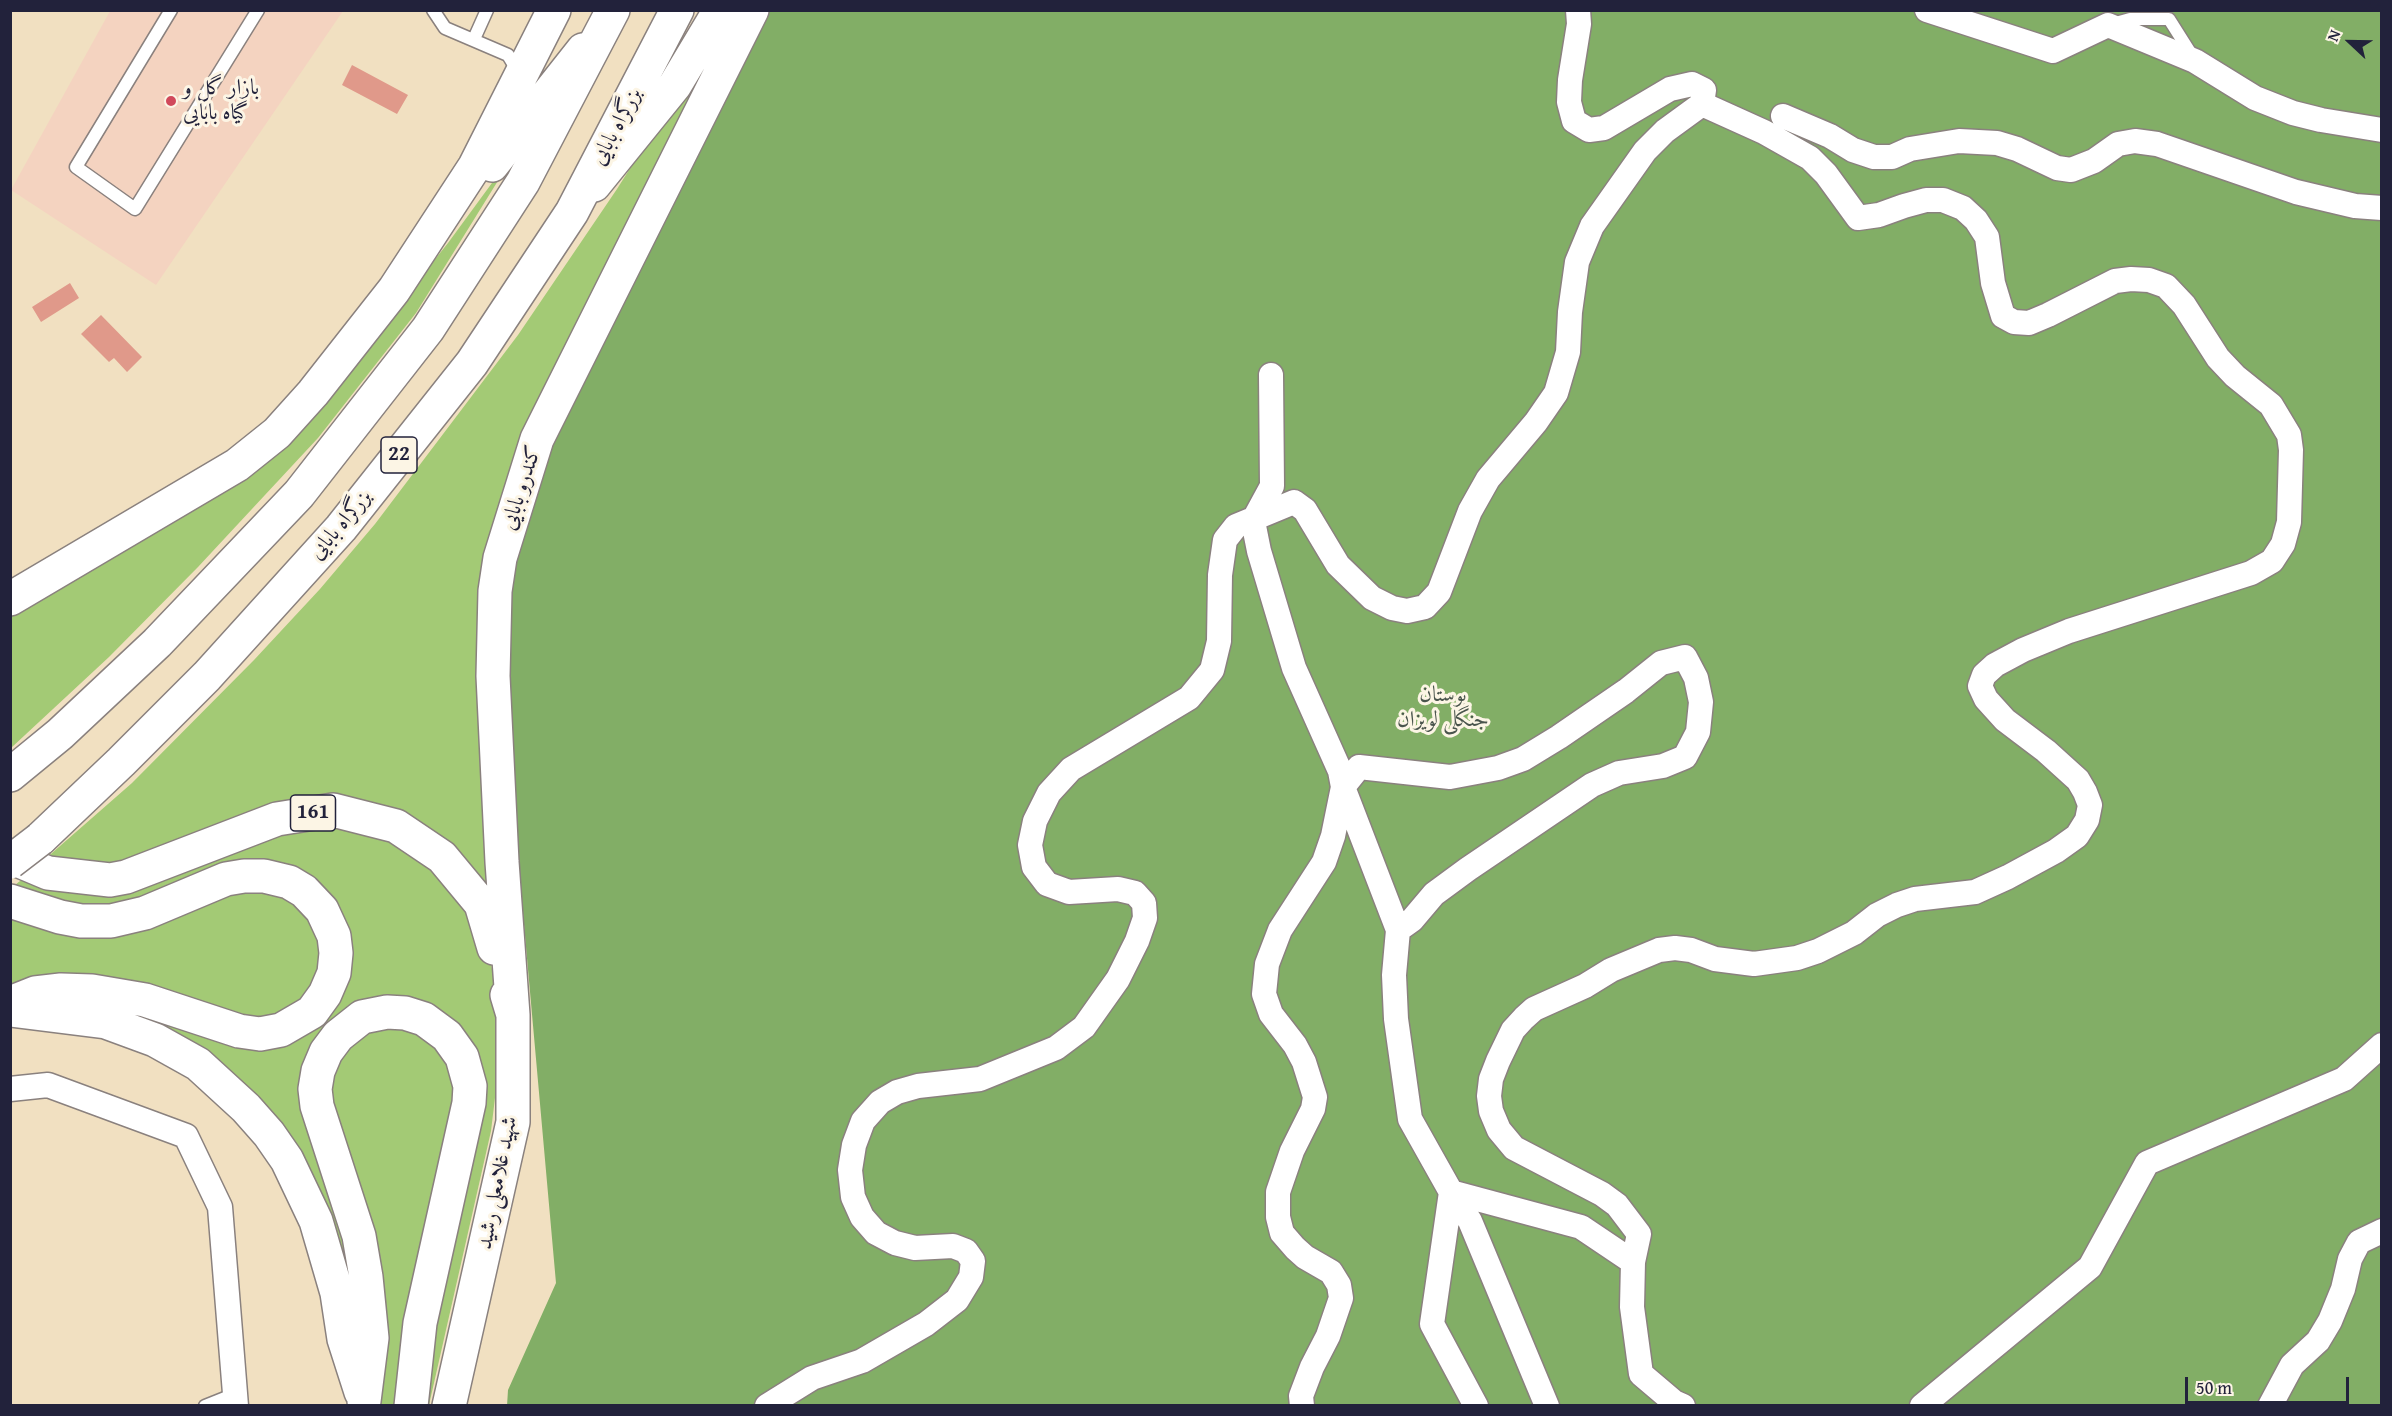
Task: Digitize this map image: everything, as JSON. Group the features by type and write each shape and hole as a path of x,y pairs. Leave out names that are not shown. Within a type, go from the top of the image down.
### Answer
{"main road":[{"path":"394,290 475,166 554,10"},
{"name":"بزرگراه بابایی","path":"10,862 40,839 122,762 207,675 341,528 472,363 572,212 677,10"},
{"path":"572,212 675,85 720,10"},
{"name":"کندرو بابایی","path":"513,1015 502,862 493,676 495,591 500,558 537,439 753,10"},
{"path":"10,599 237,465 276,433 313,393 613,11"},
{"name":"22","path":"10,775 60,734 157,643 299,494 428,329 523,182 613,11"},
{"name":"شهید غلامعلی رشید","path":"10,857 48,873 110,880 126,877 277,819 333,810 396,826 442,857 481,904 513,1015 513,1122 449,1406"},
{"path":"10,901 60,917 81,921 111,921 145,913 226,879 264,876 289,882 304,891 322,910 334,936 336,953 334,974 325,994 312,1012 281,1030 260,1034 239,1031 145,1000 92,991 61,990 35,993 10,1003"},
{"path":"10,1010 73,1016 106,1022 130,1030 177,1051 198,1064 246,1108 269,1134 287,1160 316,1221 338,1293 344,1339 364,1403"},
{"path":"364,1403 372,1338 366,1276 358,1236 317,1106 315,1089 318,1071 326,1053 338,1036 362,1017 387,1012 405,1012 424,1019 447,1036 462,1057 470,1086 469,1103 420,1323 411,1406"}],"street":[{"path":"767,1406 812,1378 862,1361 926,1324 957,1300 971,1277 973,1262 966,1251 953,1246 915,1248 895,1244 876,1233 862,1217 853,1197 850,1170 854,1145 863,1121 880,1102 897,1092 918,1086 980,1079 1056,1048 1084,1027 1100,1008 1118,979 1137,941 1145,918 1144,903 1135,893 1118,889 1069,892 1047,884 1034,867 1030,845 1035,821 1049,793 1071,769 1189,698 1212,670 1219,641 1220,575 1225,540 1236,526 1294,502 1305,510 1338,566 1372,598 1392,608 1407,610 1425,607 1439,592 1470,511 1488,478 1536,422 1556,393 1568,352 1570,312 1577,262 1592,226 1646,152 1665,131 1702,104 1704,90 1692,84 1670,89 1604,128 1589,130 1574,120 1569,102 1570,80 1579,24 1578,10"},
{"path":"1927,10 2053,51 2108,26 2195,61 2255,98 2293,113 2382,130"},
{"path":"1683,1406 1674,1402 1641,1374 1632,1307 1634,1262 1639,1234 1617,1205 1602,1194 1514,1148 1499,1130 1491,1111 1489,1096 1491,1079 1513,1030 1534,1009 1585,986 1611,970 1659,950 1675,948 1691,950 1715,959 1754,964 1786,960 1818,951 1854,933 1877,915 1897,904 1915,899 1975,892 2056,851 2078,836 2087,820 2090,805 2078,780 2046,751 2005,720 1986,699 1980,686 1984,675 1995,665 2023,650 2069,631 2251,573 2272,561 2283,544 2289,522 2291,450 2289,435 2271,405 2235,376 2218,358 2184,305 2166,286 2140,279 2115,281 2048,315 2029,322 2014,322 2003,316 1993,283 1987,237 1976,220 1963,208 1943,200 1926,201 1879,215 1858,218 1826,174 1810,158 1764,132 1702,104"},
{"path":"1783,116 1830,136 1853,150 1874,157 1892,157 1910,148 1959,141 1997,143 2017,149 2057,168 2071,170 2094,161 2118,144 2135,141 2157,144 2296,192 2355,206 2382,208"},
{"path":"1271,375 1272,486 1253,520 1259,551 1294,668 1340,771 1343,787 1398,930 1394,975 1396,1019 1410,1119 1450,1192 1470,1221 1547,1406"},
{"path":"1302,1406 1301,1396 1337,1315 1341,1298 1338,1285 1331,1272 1305,1257 1282,1233 1278,1217 1278,1192 1292,1151 1313,1109 1316,1097 1304,1062 1295,1045 1271,1014 1264,994 1267,964 1280,930 1324,862 1333,836 1343,787 1359,767 1450,777 1498,768 1523,759 1626,691 1661,663 1686,657 1696,678 1701,702 1698,732 1685,757 1663,766 1619,773 1593,785 1459,875 1434,894 1412,920 1398,930"},
{"path":"1922,1406 2090,1267 2146,1163 2344,1079 2382,1045"},
{"path":"10,1089 48,1085 186,1136 219,1207 235,1400"},
{"path":"1450,1192 1581,1227 1634,1262"},
{"path":"1450,1192 1432,1324 1476,1406"},
{"path":"2270,1406 2292,1365 2318,1341 2330,1321 2343,1289 2350,1259 2359,1242 2382,1231"}],"lane":[{"path":"171,10 76,167 135,209 258,10"},
{"path":"433,10 445,28 508,55 516,68 509,101"},
{"path":"474,39 487,10"},
{"path":"205,1406 235,1400"}],"shaded area":[{"name":"بازار گل و گیاه بابایی","path":"110,11 343,11 156,285 11,190"}],"green space":[{"name":"بوستان جنگلی لویزان","path":"766,11 2381,11 2381,1405 507,1406 508,1390 556,1283 517,846 505,616 518,549 549,447"},
{"path":"713,37 496,909 386,815 112,867 44,860 132,783 254,660 320,589 375,524 518,335 617,189"},
{"path":"522,142 416,313 318,438 198,567 109,657 11,748 10,610 79,569 369,342 448,243"},
{"path":"324,824 372,830 442,871 488,945 497,1012 498,1073 491,1131 429,1405 420,1405 473,1132 431,1012 322,1039 363,1339 308,1172 103,1002 235,1041 331,1003 306,878 99,911 11,888 29,874 51,884 244,844"},
{"path":"276,886 324,932 319,985 273,1022 11,990 10,909 26,917 234,887"},
{"path":"414,1025 460,1074 399,1405 378,1405 326,1109 331,1060 367,1027"}],"building":[{"path":"352,65 408,95 397,114 342,85"},
{"path":"70,283 79,298 41,322 32,307"},
{"path":"101,315 142,357 127,372 114,358 109,362 81,334"}],"place":[{"name":"بازار گل و گیاه بابایی","path":"171,101"}]}
